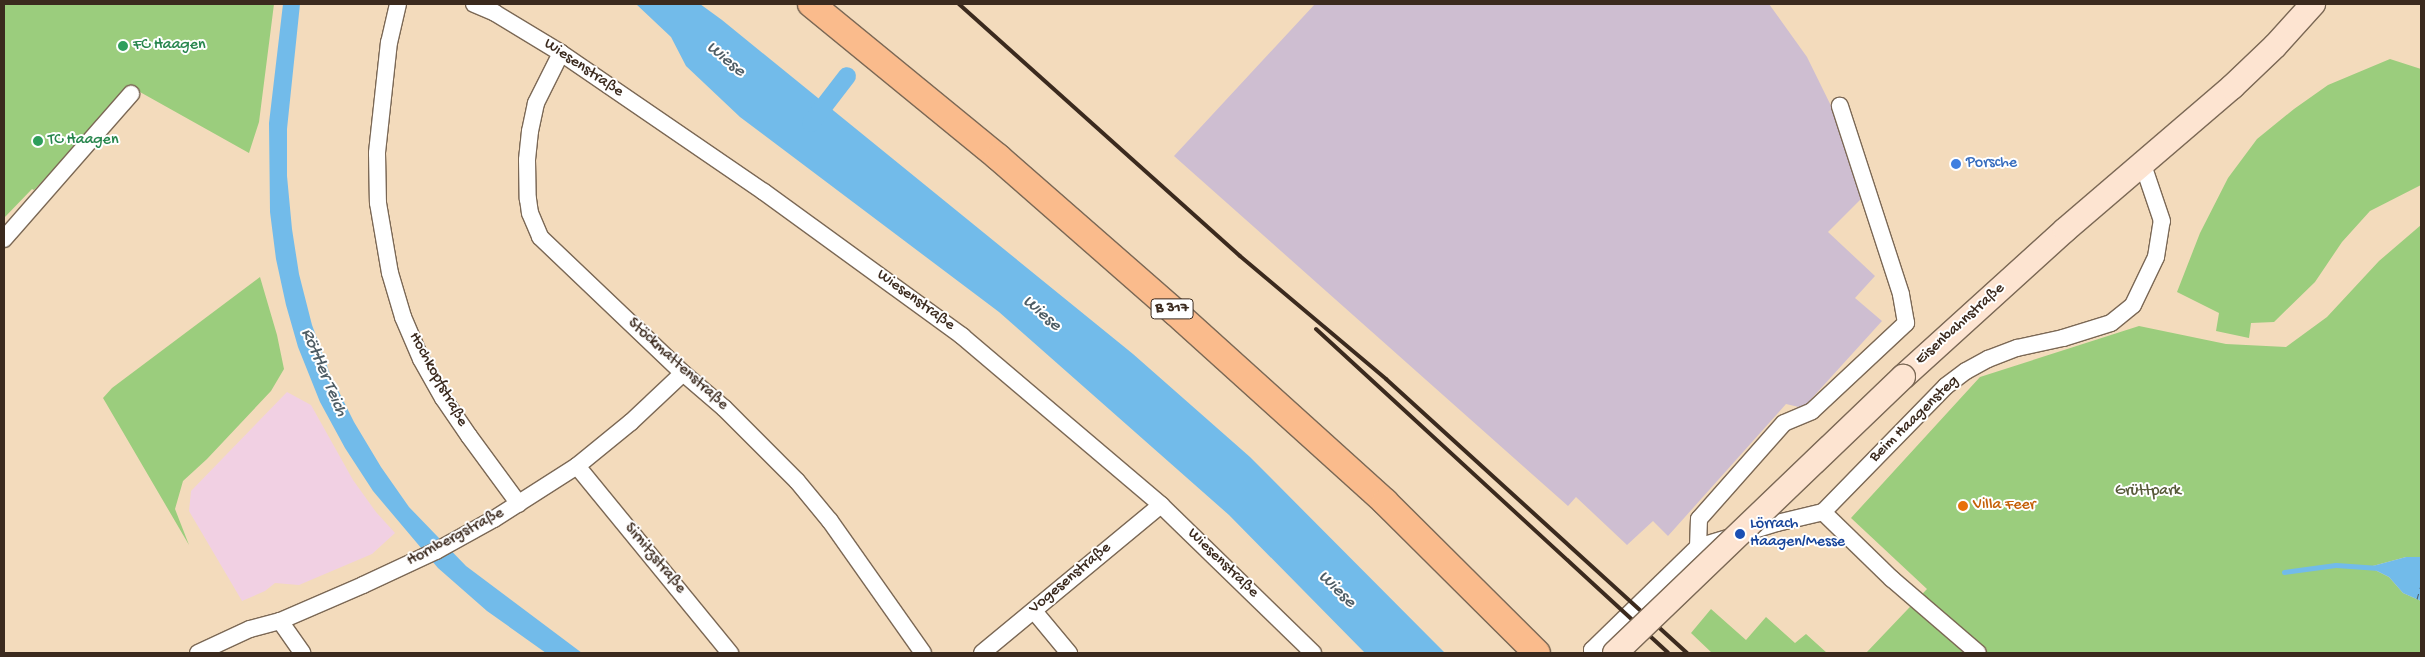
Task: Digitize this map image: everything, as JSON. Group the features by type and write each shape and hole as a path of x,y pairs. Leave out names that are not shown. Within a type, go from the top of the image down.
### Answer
{"main road":[{"name":"B 317","path":"813,5 998,157 1175,312 1385,502 1537,653"}],"street":[{"name":"Hochkopfstraße","path":"398,4 389,42 377,152 378,203 390,273 403,317 434,382 469,436 519,504"},
{"name":"Wiesenstraße","path":"474,4 495,13 561,53 764,192 962,336 1160,505 1308,651"},
{"name":"Eisenbahnstraße","path":"1615,653 1903,377 2066,230 2232,87 2275,46 2314,4"},
{"name":"Stöckmattenstraße","path":"561,53 536,103 530,131 527,160 528,199 534,225 549,247 683,373 724,408 797,480 830,521 923,653"},
{"path":"4,239 131,94"},
{"path":"1698,547 1699,519 1784,423 1812,411 1906,323 1901,294 1840,106"},
{"name":"Beim Haagensteg","path":"1822,512 1946,386 1966,371 1988,359 2017,348 2063,338 2111,322 2133,305 2156,258 2162,221 2143,165"},
{"name":"Hornbergstraße","path":"198,653 250,629 280,621 414,562 519,504 577,466 631,422 683,373"},
{"name":"Sirnitzstraße","path":"577,466 730,653"},
{"name":"Vogesenstraße","path":"982,653 1160,505"},
{"path":"1594,652 1698,547 1777,523 1822,512 1892,579 1978,653"},
{"path":"1034,610 1069,653"},
{"path":"280,621 302,653"}],"shaded area":[{"path":"1315,4 1769,4 1807,57 1838,120 1863,197 1828,232 1875,276 1855,298 1882,321 1803,408 1786,404 1668,536 1653,521 1627,545 1576,497 1568,506 1174,156"},
{"path":"287,392 311,405 353,480 376,512 395,533 372,554 299,585 275,583 265,591 242,601 189,511 191,491"}],"green space":[{"path":"4,4 274,4 259,122 249,153 131,87 34,190 32,189 4,218"},
{"path":"2390,59 2421,69 2421,185 2370,211 2342,242 2315,282 2274,322 2251,323 2249,338 2216,331 2219,313 2177,292 2200,233 2228,178 2257,139 2294,109 2328,85"},
{"name":"Grüttpark","path":"2421,225 2421,557 2406,557 2369,567 2389,577 2403,593 2421,601 2421,653 1866,653 1927,589 1851,518 1980,377 2139,326 2226,344 2286,347 2327,317 2379,261"},
{"path":"260,277 277,335 284,369 271,391 207,459 183,481 175,509 189,545 103,398 112,388"},
{"path":"1711,609 1746,640 1766,617 1795,643 1806,634 1827,653 1712,653 1691,633"}],"water":[{"name":"Röttler Teich","path":"283,4 300,4 287,129 287,176 292,229 299,274 312,325 330,374 354,422 381,467 409,507 466,566 582,653 546,653 487,611 438,568 373,491 345,448 320,402 298,347 286,305 276,259 270,212 269,123"},
{"name":"Wiese","path":"636,4 700,4 722,20 1133,354 1250,457 1445,653 1365,653 1229,515 999,312 740,117 686,66 671,37"},
{"path":"2406,557 2421,557 2421,601 2403,593 2389,577 2369,567"}],"waterway":[{"path":"811,123 847,76"},
{"path":"2284,572 2336,565 2375,568"}],"ferry route":[{"path":"2417,599 2421,585"}],"railway":[{"path":"959,4 1240,256 1386,379 1687,653"},
{"path":"1316,329 1668,653"}],"place":[{"name":"FC Haagen","path":"123,46"},
{"name":"TC Haagen","path":"38,141"},
{"name":"Porsche","path":"1956,164"},
{"name":"Villa Feer","path":"1963,506"},
{"name":"Lörrach Haagen/Messe","path":"1740,534"}]}
